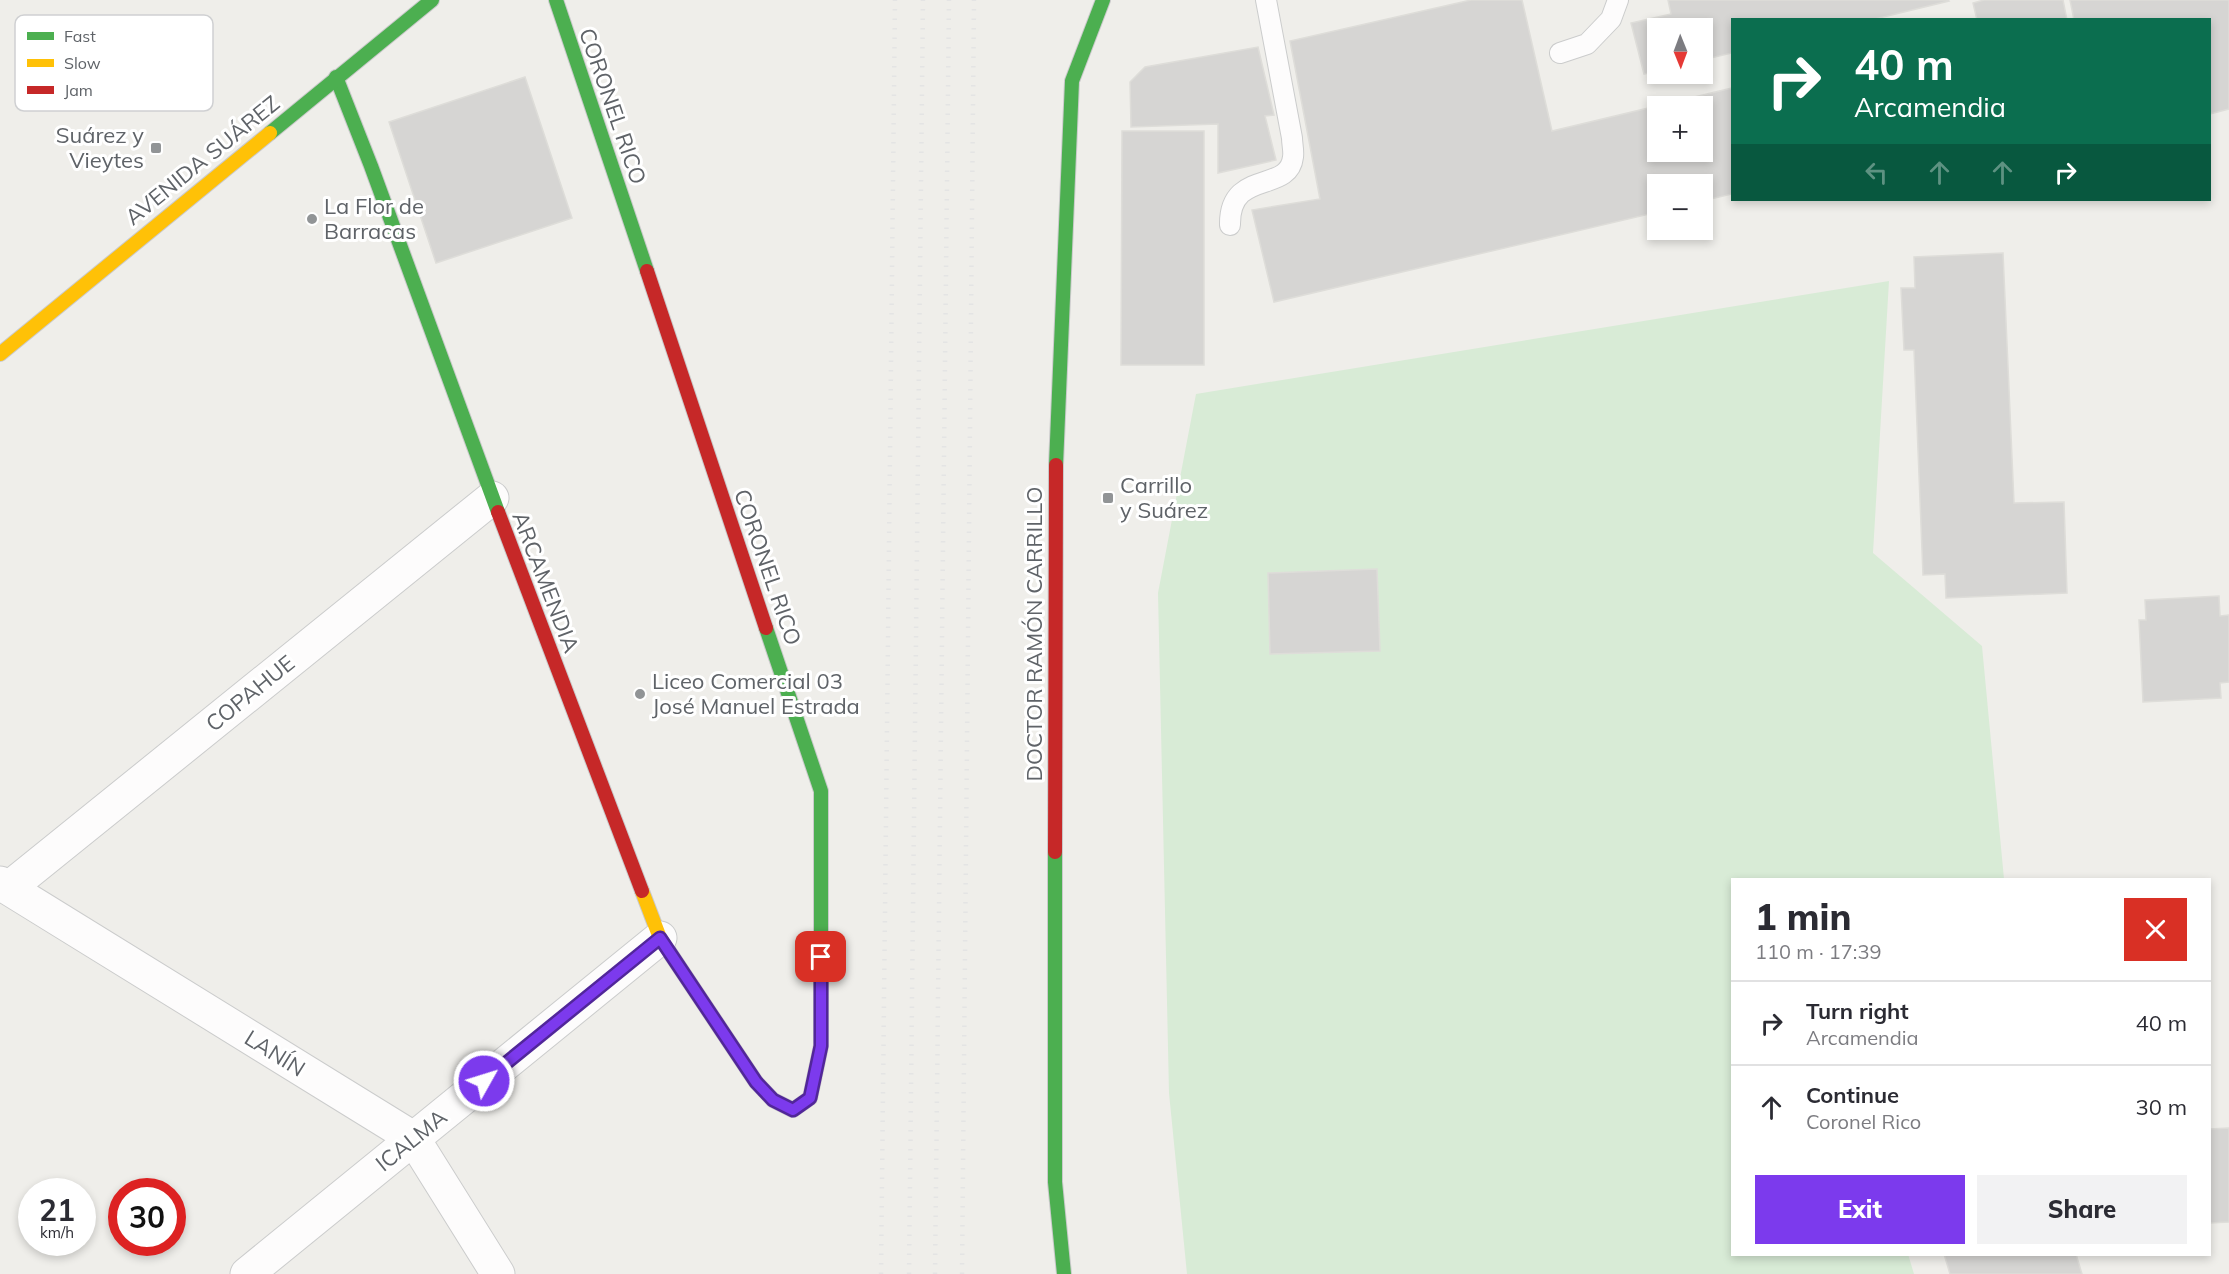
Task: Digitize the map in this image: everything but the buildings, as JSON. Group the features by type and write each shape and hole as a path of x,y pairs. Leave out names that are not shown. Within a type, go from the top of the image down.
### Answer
{"street":[{"name":"AVENIDA SUÁREZ","path":"0,354 336,77 413,7 432,0"},
{"name":"CORONEL RICO","path":"556,0 821,791 821,1046 810,1098 793,1110 773,1100 756,1082"},
{"name":"DOCTOR RAMÓN CARRILLO","path":"1064,1274 1055,1182 1056,432 1072,81 1103,0"},
{"name":"ARCAMENDIA","path":"336,77 371,166 492,498 660,938 756,1082"},
{"name":"COPAHUE","path":"5,886 492,498"},
{"name":"LANÍN","path":"5,886 413,1138 498,1274"},
{"name":"ICALMA","path":"247,1274 660,938"}],"lane":[{"path":"1230,225 1230,215 1237,196 1251,186 1276,179 1286,173 1293,159 1292,138 1266,0"},
{"path":"1560,53 1587,44 1611,19 1618,0"}],"green space":[{"path":"1889,281 1873,553 1982,646 2004,878 1731,878 1731,1256 1909,1256 1914,1274 1187,1274 1169,1093 1158,593 1196,394"}],"railway":[{"path":"881,1274 895,0"},
{"path":"909,1274 923,0"},
{"path":"935,1274 949,0"},
{"path":"962,1274 974,0"}],"traffic: fast":[{"path":"270,133 432,0"},
{"path":"556,0 647,271"},
{"path":"1056,465 1072,81 1103,0"},
{"path":"336,77 498,512"},
{"path":"766,628 821,791 821,1001"},
{"path":"1055,852 1055,1182 1064,1274"}],"traffic: slow":[{"path":"0,354 270,133"},
{"path":"642,891 660,938 756,1082 773,1100 793,1110 810,1098 821,1046 821,1001"}],"traffic: jam":[{"path":"647,271 766,628"},
{"path":"1055,852 1056,465"},
{"path":"498,512 642,891"}],"place":[{"name":"Suárez y Vieytes","path":"156,148"},
{"name":"La Flor de Barracas","path":"312,219"},
{"name":"Carrillo y Suárez","path":"1108,498"},
{"name":"Liceo Comercial 03 José Manuel Estrada","path":"640,694"}],"route":[{"path":"484,1081 660,938 756,1082 773,1100 793,1110 810,1098 821,1046 821,957"}]}
